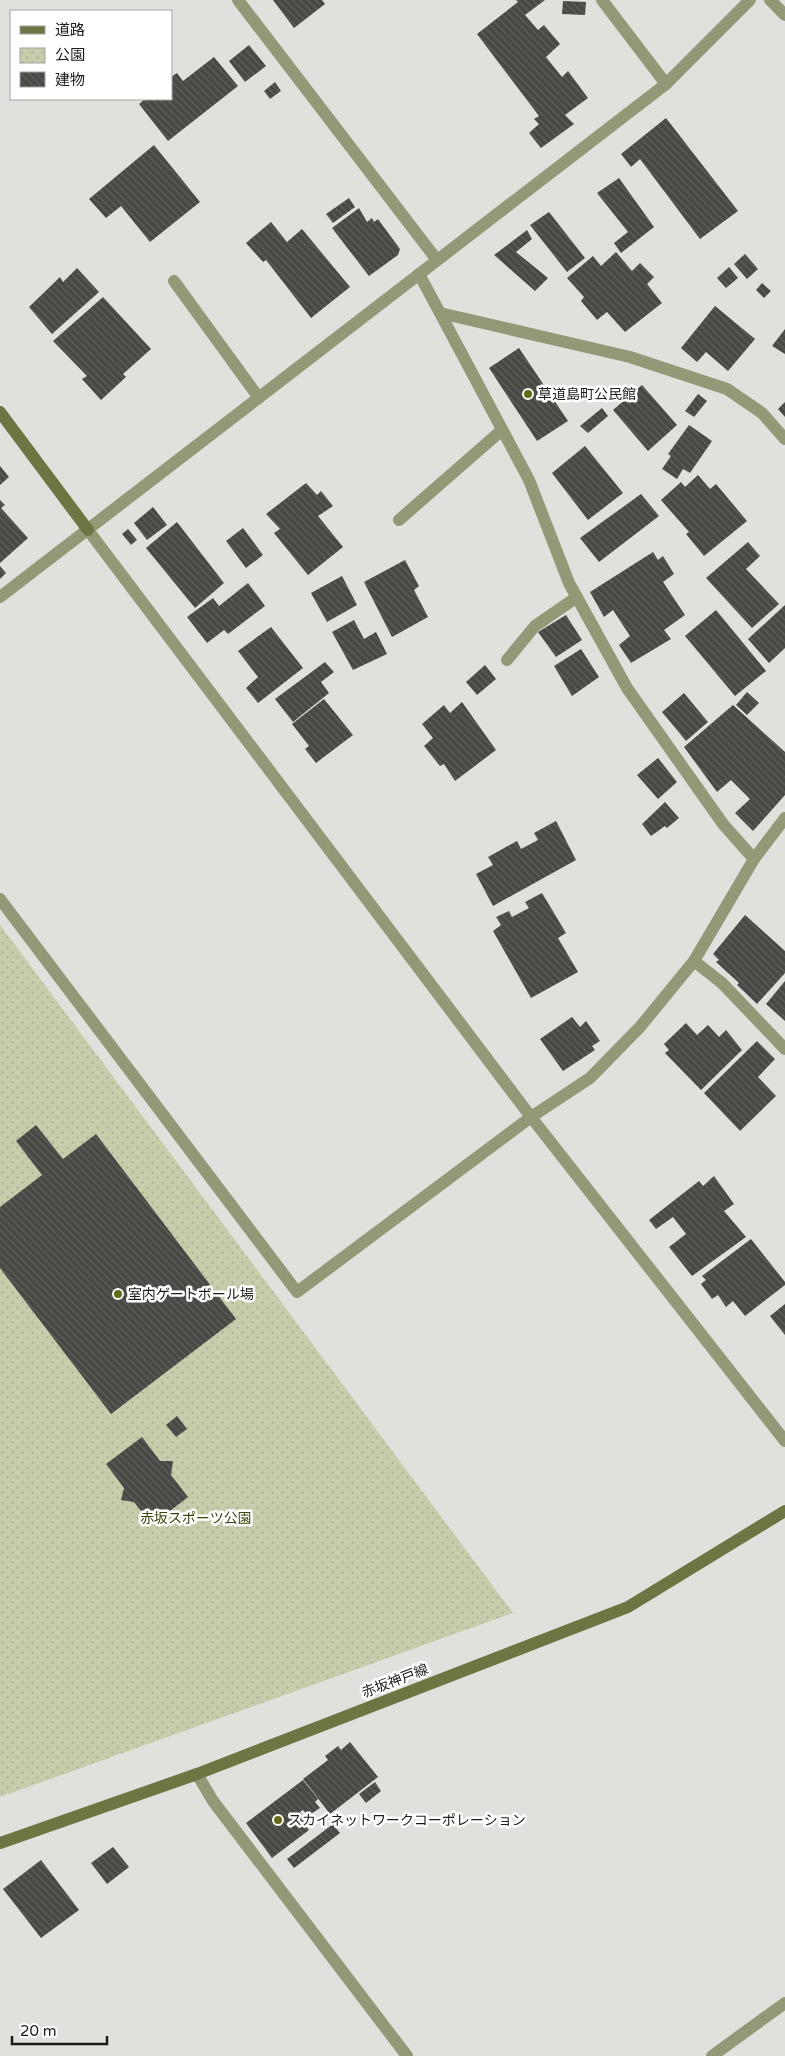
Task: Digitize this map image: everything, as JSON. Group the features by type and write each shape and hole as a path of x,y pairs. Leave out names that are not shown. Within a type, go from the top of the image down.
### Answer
{"main road":[{"path":"0,412 88,530"},
{"name":"赤坂神戸線","path":"0,1843 196,1774 628,1607 785,1511"}],"street":[{"path":"238,0 437,260"},
{"path":"602,0 666,84"},
{"path":"0,597 666,84 750,0"},
{"path":"770,0 785,16"},
{"path":"419,274 529,480 569,583 627,688 723,824 754,858"},
{"path":"174,281 259,398"},
{"path":"440,313 630,357 727,389 762,413 785,439"},
{"path":"399,520 502,430"},
{"path":"88,530 531,1117 785,1441"},
{"path":"507,660 534,626 577,597"},
{"path":"0,899 298,1292 531,1117 590,1078 640,1027 694,961 754,858 785,818"},
{"path":"694,961 722,983 785,1050"},
{"path":"196,1774 213,1801 407,2056"},
{"path":"712,2056 785,2003"}],"green space":[{"name":"赤坂スポーツ公園","path":"0,925 513,1613 0,1797"}],"building":[{"path":"273,0 322,0 325,4 294,28"},
{"path":"516,0 545,0 525,15 538,30 544,25 560,44 546,57 562,77 568,71 588,98 565,115 574,124 541,148 529,133 539,124 534,119 539,116 477,34 518,2"},
{"path":"563,1 586,2 585,15 562,14"},
{"path":"249,45 266,66 245,82 229,61"},
{"path":"214,57 238,86 168,141 139,104 144,100 172,100 172,76 177,73 183,81"},
{"path":"275,82 281,91 270,99 264,91"},
{"path":"666,118 738,211 700,239 640,159 631,167 621,154"},
{"path":"154,145 200,202 150,242 121,206 106,218 89,199"},
{"path":"619,178 654,227 621,253 614,243 628,232 597,193"},
{"path":"349,198 355,207 333,223 326,214"},
{"path":"359,208 367,222 372,218 374,222 378,219 400,249 398,255 369,276 332,228"},
{"path":"549,212 585,258 567,272 530,225"},
{"path":"271,222 287,242 302,229 350,287 311,318 266,260 263,262 246,243"},
{"path":"527,230 532,239 516,252 548,278 535,291 494,255"},
{"path":"616,252 632,271 640,263 654,277 647,284 662,303 625,332 607,312 597,320 581,301 584,297 567,278 593,256 601,266"},
{"path":"745,254 758,269 747,279 734,264"},
{"path":"729,267 738,278 726,288 717,278"},
{"path":"77,268 99,292 52,334 29,307 60,277 63,282"},
{"path":"762,283 771,291 764,298 756,290"},
{"path":"103,297 151,349 123,374 126,377 101,400 82,379 87,376 53,341"},
{"path":"715,306 755,339 728,371 706,352 697,362 681,348"},
{"path":"785,329 785,354 772,346"},
{"name":"草道島町公民館","path":"519,348 568,421 537,441 489,368"},
{"path":"642,385 677,425 648,451 613,410"},
{"path":"698,394 707,401 694,417 685,411"},
{"path":"785,402 785,417 778,409"},
{"path":"602,408 608,416 588,433 580,426"},
{"path":"689,425 712,441 690,473 683,469 677,479 662,469 671,456 668,454"},
{"path":"585,446 623,493 588,520 552,473"},
{"path":"0,466 9,477 0,485"},
{"path":"698,475 710,489 716,484 747,521 704,556 686,534 689,532 661,500 681,482 685,487"},
{"path":"306,483 317,495 321,491 333,506 318,516 343,547 308,575 274,533 280,529 266,514"},
{"path":"641,494 659,516 599,562 580,538"},
{"path":"0,500 5,505 1,508 28,538 0,563"},
{"path":"153,507 167,525 147,540 134,523"},
{"path":"177,522 224,583 195,608 146,548"},
{"path":"243,528 263,555 246,568 226,541"},
{"path":"128,529 137,540 131,545 122,534"},
{"path":"748,542 760,556 746,569 779,604 752,628 706,578"},
{"path":"653,552 658,560 663,556 674,574 663,582 685,615 664,630 671,639 631,663 619,645 630,636 613,610 604,617 590,592"},
{"path":"405,560 419,586 414,590 428,617 392,637 364,582"},
{"path":"0,566 6,573 0,579"},
{"path":"342,576 357,605 327,622 311,593"},
{"path":"248,583 265,606 228,634 224,630 207,643 187,617 213,598 219,606"},
{"path":"785,605 785,648 769,663 748,639"},
{"path":"716,610 766,671 735,696 685,636"},
{"path":"566,615 582,640 556,657 538,632"},
{"path":"354,620 364,639 376,632 387,654 353,670 332,632"},
{"path":"271,627 303,668 258,703 246,688 258,677 238,651"},
{"path":"581,649 599,677 572,696 554,666"},
{"path":"325,662 334,672 321,682 329,693 293,722 275,699"},
{"path":"485,665 496,679 477,695 466,682"},
{"path":"747,692 759,703 747,715 736,705"},
{"path":"684,693 708,722 686,741 662,712"},
{"path":"324,699 353,735 316,763 305,749 309,746 292,724"},
{"path":"462,702 496,750 455,781 444,764 440,766 424,746 433,738 422,724 444,705 450,713"},
{"path":"733,705 785,752 785,795 753,831 735,813 750,799 731,780 717,792 684,747"},
{"path":"658,758 677,782 658,799 637,775"},
{"path":"665,802 679,818 667,828 665,826 651,836 642,824"},
{"path":"556,821 576,860 493,906 476,874 493,865 488,857 517,841 521,849 538,840 534,833"},
{"path":"542,893 566,933 558,938 578,972 531,998 493,931 501,925 496,917 509,911 512,917 529,908 525,902"},
{"path":"745,915 785,951 785,973 757,1004 737,985 739,983 716,962 719,960 713,954"},
{"path":"785,981 785,1021 766,1004"},
{"path":"572,1017 580,1027 586,1021 600,1041 592,1046 595,1050 563,1071 540,1039"},
{"path":"686,1023 697,1035 708,1025 719,1037 726,1030 742,1050 701,1090 665,1053 669,1050 664,1044"},
{"path":"757,1041 775,1059 758,1077 776,1096 740,1131 704,1093"},
{"name":"室内ゲートボール場","path":"36,1125 63,1159 96,1134 236,1319 111,1414 0,1268 0,1207 42,1175 16,1141"},
{"path":"714,1176 734,1204 724,1211 746,1237 692,1276 669,1247 686,1234 673,1217 656,1229 649,1220 699,1181 703,1186"},
{"path":"751,1239 785,1282 785,1285 745,1316 733,1301 726,1307 718,1295 712,1299 701,1284 706,1280 702,1276"},
{"path":"785,1304 785,1335 770,1316"},
{"path":"177,1416 187,1429 176,1437 166,1425"},
{"path":"142,1437 160,1461 173,1461 171,1475 188,1497 152,1525 134,1502 121,1500 124,1488 106,1464"},
{"path":"350,1742 378,1777 330,1814 303,1779 328,1760 325,1756 338,1746 341,1750"},
{"name":"スカイネットワークコーポレーション","path":"303,1780 318,1799 315,1802 320,1808 308,1816 303,1810 300,1812 309,1824 306,1826 309,1830 272,1858 246,1823"},
{"path":"375,1782 381,1791 366,1803 359,1794"},
{"path":"333,1824 340,1833 294,1868 287,1859"},
{"path":"113,1847 129,1867 107,1884 91,1863"},
{"path":"41,1860 79,1910 41,1938 3,1889"}],"place":[{"name":"草道島町公民館","path":"528,394"},
{"name":"室内ゲートボール場","path":"118,1294"},
{"name":"スカイネットワークコーポレーション","path":"278,1820"}]}
